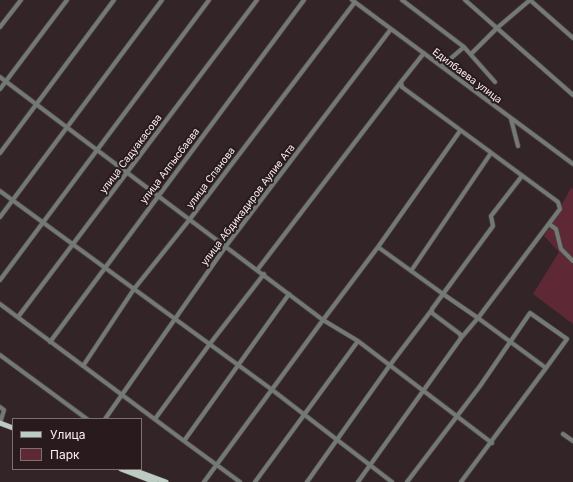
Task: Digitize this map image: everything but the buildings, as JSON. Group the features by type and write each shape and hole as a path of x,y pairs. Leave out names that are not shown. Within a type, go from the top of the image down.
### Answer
{"main road":[{"path":"0,420 12,424"},
{"path":"0,420 12,427"},
{"path":"124,470 155,482"},
{"path":"134,470 166,482"}],"street":[{"path":"0,27 21,0"},
{"path":"0,89 66,0"},
{"path":"0,153 114,0"},
{"path":"0,217 162,0"},
{"path":"0,280 209,0"},
{"name":"улица Садуакасова","path":"18,317 257,0"},
{"name":"улица Алпысбаева","path":"50,342 104,267 304,0"},
{"path":"402,0 464,47 495,82"},
{"path":"465,0 573,95"},
{"path":"471,54 497,28 530,0 573,38"},
{"name":"Едилбаева улица","path":"353,1 573,164"},
{"name":"улица Спанова","path":"83,366 134,289 190,219 353,1"},
{"name":"улица Абдикадиров Аулие Ата","path":"106,418 176,320 226,246 391,29"},
{"path":"442,66 464,47"},
{"path":"258,269 424,53"},
{"path":"0,77 128,171 158,196 258,269 323,320 358,341 492,443"},
{"path":"358,482 461,338 478,318 560,209 558,202 402,87 401,82"},
{"path":"511,118 518,146"},
{"path":"204,482 271,389 378,246 460,131"},
{"path":"410,271 491,153"},
{"path":"307,482 390,365 493,226 491,216 522,176"},
{"path":"0,191 305,414 392,482"},
{"path":"549,224 556,229 561,249 573,261"},
{"path":"378,246 410,271 478,318 546,368"},
{"path":"155,419 209,344 264,274"},
{"path":"184,441 289,294"},
{"path":"0,304 240,482"},
{"path":"431,311 460,334 461,338"},
{"path":"407,482 480,386 530,313 532,313 567,339 492,443 461,482"},
{"path":"255,482 358,341"},
{"path":"0,355 86,418"},
{"path":"0,407 4,410 0,420"},
{"path":"563,434 573,441"}],"green space":[{"path":"571,188 573,189 573,324 533,294 559,252 544,236"}]}
